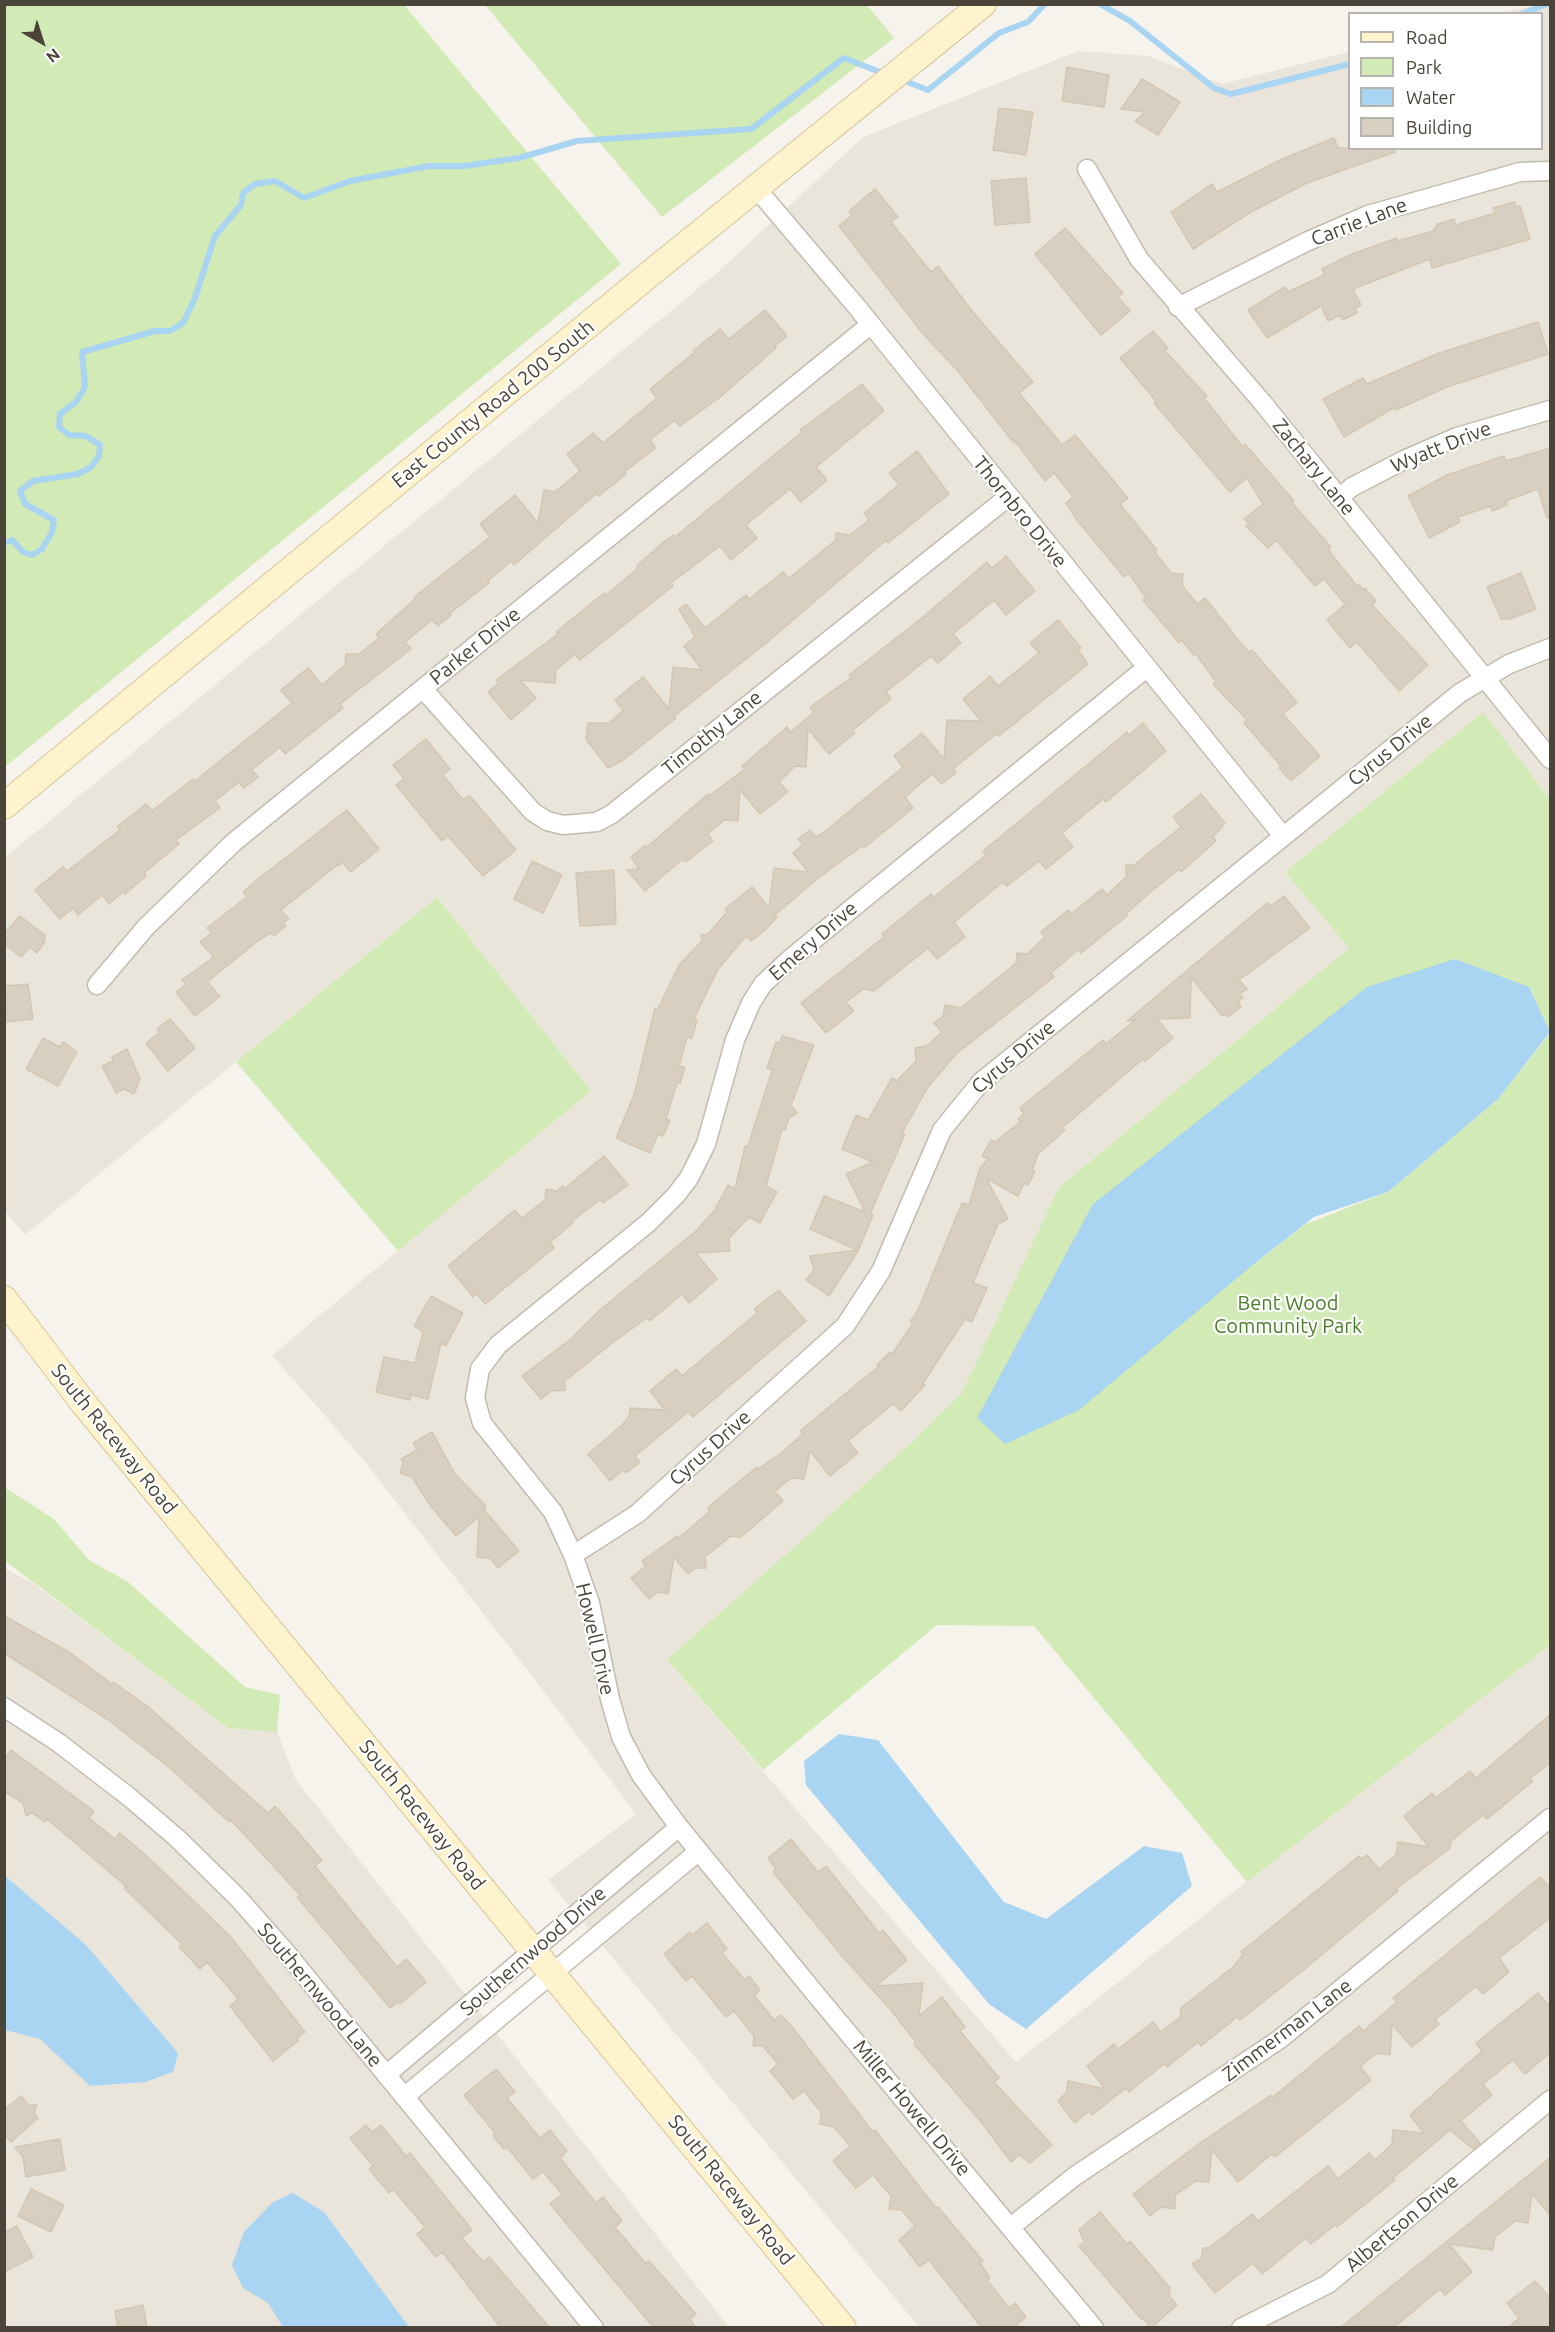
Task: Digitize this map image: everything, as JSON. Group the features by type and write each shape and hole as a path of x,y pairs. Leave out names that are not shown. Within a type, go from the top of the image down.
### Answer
{"main road":[{"name":"East County Road 200 South","path":"4,806 983,4"},
{"name":"South Raceway Road","path":"4,1299 85,1405 843,2328"}],"street":[{"name":"Zachary Lane","path":"1087,169 1139,259 1262,402 1551,759"},
{"name":"Carrie Lane","path":"1178,307 1305,242 1368,215 1520,172 1551,171"},
{"name":"Thornbro Drive","path":"756,188 870,325 1145,669 1283,836"},
{"name":"Parker Drive","path":"97,985 146,927 234,842 870,325"},
{"name":"Wyatt Drive","path":"1339,498 1352,487 1404,460 1457,437 1551,410"},
{"name":"Timothy Lane","path":"423,688 533,812 563,825 580,826 597,822 612,814 1008,497"},
{"name":"Cyrus Drive","path":"573,1555 637,1514 845,1326 881,1271 932,1148 954,1113 974,1089 1460,693 1509,664 1551,648"},
{"name":"Emery Drive","path":"476,1383 486,1359 498,1345 648,1223 676,1195 689,1178 706,1144 735,1040 751,1003 774,973 1145,669"},
{"name":"Howell Drive","path":"476,1383 475,1398 483,1423 553,1512 573,1555 590,1603 610,1699 621,1737 641,1775 679,1827 731,1889"},
{"name":"Southernwood Lane","path":"4,1707 104,1776 209,1868 285,1950 594,2328"},
{"name":"Zimmerman Lane","path":"1012,2226 1075,2176 1280,2039 1551,1818"},
{"name":"Southernwood Drive","path":"386,2074 490,1989 533,1949 679,1827"},
{"name":"Southernwood Drive","path":"404,2097 699,1851"},
{"name":"Miller Howell Drive","path":"731,1889 825,2006 1012,2226 1094,2328"},
{"name":"Albertson Drive","path":"1241,2328 1328,2284 1551,2100"}],"shaded area":[{"path":"1538,5 1550,5 1550,799 1482,713 1285,872 1349,948 1059,1187 963,1393 911,1443 667,1661 1016,2062 1550,1645 1550,2327 919,2327 548,1880 636,1814 546,1694 361,1457 272,1355 591,1091 437,897 25,1235 5,1211 4,858 717,273 863,137 1078,51 1148,56 1222,84 1348,52 1348,150 1543,150 1543,12 1506,12"},
{"path":"4,1568 34,1584 228,1728 277,1732 296,1780 729,2327 5,2327"}],"green space":[{"path":"5,4 404,5 621,264 5,767"},
{"path":"485,5 867,5 894,38 662,217"},
{"name":"Bent Wood Community Park","path":"1483,712 1550,799 1550,1032 1529,987 1255,1263 1306,1224 1388,1192 1498,1099 1550,1033 1550,1645 1247,1882 1034,1626 937,1625 763,1770 667,1660 911,1443 962,1393 1059,1187 1349,948 1285,872"},
{"path":"437,897 591,1091 398,1251 236,1062"},
{"path":"4,1487 54,1519 89,1560 128,1582 245,1687 280,1695 277,1732 228,1728 5,1561"}],"water":[{"path":"1455,959 1529,987 1550,1032 1498,1099 1388,1192 1314,1217 1255,1263 1079,1410 1005,1444 977,1418 1093,1204 1367,987"},
{"path":"839,1734 878,1740 1004,1902 1046,1919 1144,1846 1182,1853 1192,1886 1026,2029 989,2004 806,1785 804,1761"},
{"path":"5,1876 86,1945 178,2053 173,2072 145,2082 90,2086 40,2039 5,2030"},
{"path":"293,2193 324,2212 409,2327 283,2327 268,2303 243,2288 232,2265 244,2232 273,2202"}],"building":[{"path":"1067,67 1109,75 1104,107 1062,101"},
{"path":"1142,79 1180,102 1158,135 1135,121 1145,112 1121,109"},
{"path":"999,108 1033,112 1026,155 993,150"},
{"path":"1334,138 1338,148 1348,148 1348,150 1395,150 1395,152 1307,183 1251,212 1193,249 1171,212 1212,184 1217,192 1282,159"},
{"path":"1026,178 1030,222 995,225 991,181"},
{"path":"875,189 898,217 891,222 931,272 938,266 972,311 1033,382 1019,393 1062,445 1075,435 1128,498 1120,504 1157,550 1154,551 1171,573 1183,574 1182,585 1197,604 1205,598 1239,641 1249,652 1252,650 1297,702 1283,714 1320,756 1291,781 1244,723 1247,720 1213,684 1216,682 1196,654 1194,655 1182,641 1179,643 1143,600 1146,598 1129,573 1124,577 1076,519 1066,503 1073,497 1054,473 1045,481 957,370 924,335 839,226 852,215 849,211"},
{"path":"1515,202 1516,207 1520,206 1530,239 1432,268 1430,259 1353,289 1361,305 1355,308 1357,313 1342,320 1340,315 1328,321 1321,306 1267,338 1248,310 1285,287 1288,292 1324,275 1322,269 1352,254 1397,238 1398,241 1433,231 1438,224 1454,219 1456,225 1495,213 1493,208"},
{"path":"1065,228 1123,293 1118,297 1130,311 1101,335 1035,254"},
{"path":"765,310 787,336 775,346 776,348 719,398 680,426 675,420 650,440 656,448 624,472 626,474 599,496 597,493 514,565 511,561 488,581 489,583 449,614 451,615 438,626 432,620 405,642 411,649 340,704 343,708 285,754 280,747 252,770 258,777 244,788 239,782 215,801 220,808 176,840 179,844 144,873 146,876 125,894 123,892 109,904 102,895 78,915 73,908 60,919 35,890 63,867 67,871 120,830 117,827 146,804 152,811 193,779 195,781 292,703 281,690 308,668 322,685 345,665 346,654 359,654 379,638 376,634 415,599 414,597 490,537 480,524 515,495 538,523 544,490 555,492 580,471 567,454 593,433 603,443 657,398 650,389 694,353 693,351 720,329 729,339"},
{"path":"1538,322 1548,354 1447,387 1396,410 1395,407 1344,437 1323,399 1363,378 1367,384 1439,353"},
{"path":"1153,331 1168,348 1165,351 1207,396 1204,398 1242,446 1245,444 1331,547 1328,550 1357,586 1359,584 1363,590 1365,588 1376,601 1372,605 1428,665 1399,691 1357,642 1350,648 1327,620 1345,604 1324,579 1315,586 1276,540 1268,548 1246,526 1249,524 1244,519 1263,504 1247,478 1230,492 1154,403 1156,401 1120,358"},
{"path":"862,384 884,411 816,467 827,480 801,502 790,489 746,525 757,538 731,560 720,546 671,583 673,586 580,660 575,654 556,670 555,683 520,680 536,698 511,720 488,692 499,683 496,680 558,634 556,632 604,593 606,595 638,568 637,566 660,545 673,535 675,537 802,432 800,430"},
{"path":"1551,448 1551,518 1547,518 1538,489 1506,501 1507,505 1492,511 1491,506 1458,517 1460,522 1429,538 1408,496 1447,475 1504,456 1506,461"},
{"path":"917,451 949,494 888,543 886,540 764,645 674,716 676,718 622,761 608,768 586,739 588,723 609,723 623,710 615,700 643,677 669,709 673,667 702,670 684,646 695,637 679,609 686,604 705,628 746,595 749,599 783,572 789,578 836,540 836,533 850,535 869,520 864,513 899,485 889,473"},
{"path":"1006,556 1035,591 1006,615 994,600 953,634 961,643 938,663 931,656 886,692 891,699 853,730 855,733 829,754 808,729 806,767 795,766 779,782 788,792 760,814 740,790 738,821 724,820 708,834 713,841 686,862 683,859 645,891 627,870 639,869 631,857 645,845 647,847 708,794 709,796 745,769 742,766 787,727 791,732 814,712 810,707 851,678 849,675 923,617 987,562 992,568"},
{"path":"1521,573 1536,609 1510,619 1501,619 1487,587"},
{"path":"1058,620 1081,648 1078,650 1088,664 999,736 996,734 953,769 956,773 942,784 932,774 905,797 913,808 864,848 862,846 817,879 775,915 777,917 763,932 751,941 746,936 718,969 694,1019 697,1020 692,1038 687,1037 679,1066 685,1067 680,1083 677,1083 666,1119 670,1120 663,1136 658,1134 650,1153 616,1138 634,1095 655,1008 658,1009 679,965 702,941 701,935 708,934 727,912 725,909 752,887 769,908 774,868 808,872 793,853 803,845 798,839 810,830 816,837 823,833 903,767 894,756 922,733 944,759 947,720 981,721 963,699 990,676 998,686 1039,653 1030,643"},
{"path":"1143,723 1166,751 1106,802 1103,799 1062,833 1073,847 1046,869 1039,861 1007,886 1003,882 954,922 965,937 937,959 928,948 874,991 863,989 846,1002 854,1011 826,1033 801,1003 884,937 882,934 931,894 934,897 986,855 983,851 1127,732 1129,735"},
{"path":"426,739 450,769 443,775 463,800 469,795 516,850 483,876 448,836 442,841 396,785 404,779 393,765"},
{"path":"1201,794 1225,823 1213,837 1216,841 1181,872 1179,869 1147,895 1126,914 1127,916 1081,953 1078,950 1051,973 1054,977 955,1055 928,1087 902,1133 905,1134 870,1214 873,1215 858,1251 829,1296 806,1280 814,1270 810,1256 857,1250 810,1229 824,1196 865,1212 846,1174 873,1162 842,1149 856,1115 868,1120 892,1078 897,1081 916,1061 915,1048 927,1046 942,1032 934,1023 943,1016 945,1005 961,1008 1016,963 1017,953 1027,954 1045,937 1041,932 1068,910 1071,914 1102,889 1107,895 1126,877 1126,865 1134,865 1181,827 1173,817"},
{"path":"347,810 379,849 351,872 343,863 336,866 281,910 289,919 283,923 286,926 274,936 271,933 259,940 207,982 220,996 195,1016 176,992 186,984 182,980 214,957 200,942 212,933 207,928 247,897 243,892 257,880"},
{"path":"532,861 562,875 543,913 514,899"},
{"path":"614,870 616,924 580,926 576,873"},
{"path":"1284,896 1310,928 1239,980 1247,989 1239,994 1243,998 1238,1002 1241,1007 1228,1017 1226,1014 1222,1016 1191,977 1190,1018 1157,1019 1173,1038 1145,1061 1143,1059 1062,1128 1065,1130 1038,1154 1032,1171 1035,1172 1028,1185 1024,1183 1018,1196 986,1178 1008,1219 998,1224 973,1283 987,1288 972,1322 965,1319 923,1383 925,1385 901,1411 893,1404 848,1441 858,1453 830,1476 810,1451 804,1479 791,1478 775,1491 783,1501 741,1537 731,1536 705,1557 706,1568 695,1568 688,1574 674,1557 668,1594 658,1592 649,1599 631,1578 646,1566 642,1561 677,1536 679,1538 710,1511 708,1508 719,1498 757,1467 758,1469 780,1454 803,1434 800,1431 879,1366 877,1365 890,1352 892,1354 913,1324 910,1322 918,1310 962,1203 969,1205 980,1168 988,1159 982,1156 991,1140 995,1142 1020,1122 1018,1119 1024,1114 1020,1108 1103,1040 1106,1044 1135,1020 1127,1021 1267,903 1271,906"},
{"path":"20,916 45,935 45,941 37,953 30,947 21,957 4,944 4,934"},
{"path":"28,984 33,1019 6,1022 4,986"},
{"path":"170,1019 195,1048 168,1071 146,1043 159,1033 157,1029"},
{"path":"782,1036 814,1045 791,1105 797,1113 789,1118 785,1130 782,1129 766,1186 777,1192 760,1223 749,1217 735,1232 730,1228 734,1233 729,1238 730,1251 696,1253 717,1279 689,1303 682,1294 650,1321 647,1318 565,1381 565,1390 551,1391 541,1399 522,1376 572,1338 600,1310 696,1231 714,1211 728,1185 735,1189 745,1146 748,1146 772,1070 767,1068 776,1042 780,1043"},
{"path":"43,1038 60,1047 63,1042 77,1052 58,1086 26,1069"},
{"path":"127,1049 140,1079 134,1094 124,1089 116,1093 102,1066 113,1061 112,1057"},
{"path":"604,1156 628,1185 603,1203 600,1200 572,1221 573,1223 550,1242 554,1248 485,1304 476,1293 473,1297 448,1266 515,1210 522,1218 545,1200 546,1189 557,1191 563,1186 564,1189"},
{"path":"779,1290 806,1321 693,1417 688,1412 635,1456 640,1462 626,1473 623,1470 610,1481 588,1454 621,1426 629,1417 630,1408 665,1410 650,1391 676,1369 682,1376 757,1313 754,1309"},
{"path":"431,1296 463,1313 446,1346 441,1343 428,1399 411,1395 410,1400 376,1392 384,1357 415,1363 423,1332 414,1326"},
{"path":"432,1432 455,1474 485,1505 485,1511 519,1551 498,1568 490,1558 477,1557 479,1517 456,1536 430,1505 412,1477 400,1473 403,1463 401,1459 417,1450 413,1443"},
{"path":"4,1616 69,1652 112,1684 113,1682 146,1705 268,1813 275,1806 322,1860 315,1866 397,1967 406,1959 426,1982 400,2004 398,2002 390,2008 297,1897 300,1895 231,1820 229,1822 170,1768 107,1719 4,1653"},
{"path":"1551,1714 1551,1762 1530,1778 1533,1781 1487,1819 1483,1815 1451,1841 1450,1848 1396,1889 1398,1891 1240,2020 1237,2017 1201,2046 1198,2042 1167,2067 1164,2064 1129,2092 1126,2088 1092,2115 1089,2111 1075,2123 1058,2101 1066,2093 1068,2081 1105,2089 1087,2066 1114,2044 1118,2049 1153,2022 1161,2032 1180,2017 1181,2008 1233,1967 1243,1955 1241,1952 1359,1856 1362,1859 1367,1855 1379,1869 1396,1855 1398,1842 1429,1847 1404,1816 1432,1793 1436,1798 1470,1771 1476,1778"},
{"path":"11,1750 94,1811 89,1818 115,1839 120,1833 230,1936 305,2032 297,2038 299,2040 273,2061 230,2006 238,1999 207,1962 200,1969 179,1947 182,1944 124,1888 126,1886 47,1819 45,1822 32,1813 26,1816 23,1803 4,1791 4,1759"},
{"path":"791,1839 818,1872 826,1866 879,1933 883,1930 907,1960 876,1986 923,1983 919,2016 942,1997 965,2027 960,2031 999,2078 994,2082 1052,2145 1030,2163 1019,2155 1011,2162 982,2123 914,2044 916,2042 890,2009 842,1956 773,1872 776,1869 768,1858"},
{"path":"1540,1877 1551,1889 1551,1917 1499,1958 1509,1972 1483,1994 1476,1986 1435,2020 1439,2024 1412,2047 1392,2024 1390,2055 1376,2053 1360,2067 1371,2080 1275,2157 1272,2154 1238,2182 1212,2150 1209,2182 1196,2181 1175,2195 1175,2209 1161,2207 1150,2216 1133,2194 1197,2145 1271,2095 1273,2097 1359,2026 1363,2031 1397,2002 1393,1998"},
{"path":"707,1923 727,1949 722,1953 745,1980 749,1976 760,1990 754,1995 774,2020 781,2015 793,2028 873,2132 875,2130 936,2208 938,2207 983,2261 980,2263 990,2278 987,2280 1009,2308 1015,2303 1026,2317 1013,2328 982,2328 929,2260 920,2267 899,2240 915,2226 902,2210 889,2209 891,2196 873,2175 856,2188 833,2161 850,2146 834,2127 820,2124 821,2112 804,2091 793,2099 770,2071 778,2064 763,2046 753,2046 754,2036 734,2011 726,2017 692,1976 686,1981 664,1954 690,1932 692,1935"},
{"path":"1538,1993 1551,2008 1551,2052 1525,2074 1513,2060 1483,2084 1492,2095 1461,2121 1480,2143 1473,2149 1450,2130 1393,2178 1395,2180 1337,2227 1335,2225 1311,2244 1306,2238 1262,2274 1253,2263 1215,2293 1192,2264 1201,2259 1203,2248 1209,2248 1252,2214 1258,2221 1328,2166 1338,2179 1369,2153 1375,2160 1392,2144 1393,2130 1424,2133 1410,2115 1482,2051 1476,2043"},
{"path":"496,2069 515,2092 507,2098 540,2138 550,2130 567,2151 560,2158 596,2203 603,2197 622,2221 615,2227 646,2264 649,2261 696,2314 690,2319 696,2328 654,2328 550,2204 562,2194 543,2172 533,2179 507,2147 504,2149 493,2136 495,2133 464,2095"},
{"path":"21,2096 28,2105 37,2105 34,2113 38,2118 11,2142 4,2134 4,2110"},
{"path":"366,2125 372,2132 381,2125 406,2156 410,2153 472,2230 462,2238 483,2262 489,2257 550,2328 501,2328 442,2252 436,2257 417,2234 425,2227 393,2189 389,2193 369,2169 373,2166 350,2138"},
{"path":"60,2139 65,2170 26,2177 23,2157 15,2147"},
{"path":"1551,2157 1551,2216 1532,2194 1528,2223 1515,2221 1495,2237 1493,2250 1449,2244 1472,2272 1445,2295 1440,2289 1393,2328 1340,2328"},
{"path":"31,2189 64,2205 51,2232 18,2216"},
{"path":"1100,2212 1127,2244 1130,2241 1170,2288 1169,2296 1177,2305 1151,2328 1079,2246 1084,2242 1079,2230"},
{"path":"17,2226 33,2257 4,2272 4,2233"},
{"path":"1535,2281 1551,2299 1551,2328 1508,2328 1519,2318 1507,2303"},
{"path":"143,2305 147,2328 118,2328 115,2311"}],"waterway":[{"path":"900,79 928,90 999,33 1028,22 1045,4"},
{"path":"1100,4 1130,21 1214,88 1231,94 1348,65"},
{"path":"1527,12 1547,4"},
{"path":"4,543 12,540 23,552 32,555 42,549 52,532 54,520 25,504 20,491 33,481 78,474 91,467 99,456 100,445 86,436 69,435 59,427 60,414 76,402 85,387 82,352 155,331 170,331 183,323 195,298 215,236 241,205 243,193 255,184 275,181 304,198 350,181 429,166 464,166 519,158 577,141 751,129 844,58 885,74"}]}
